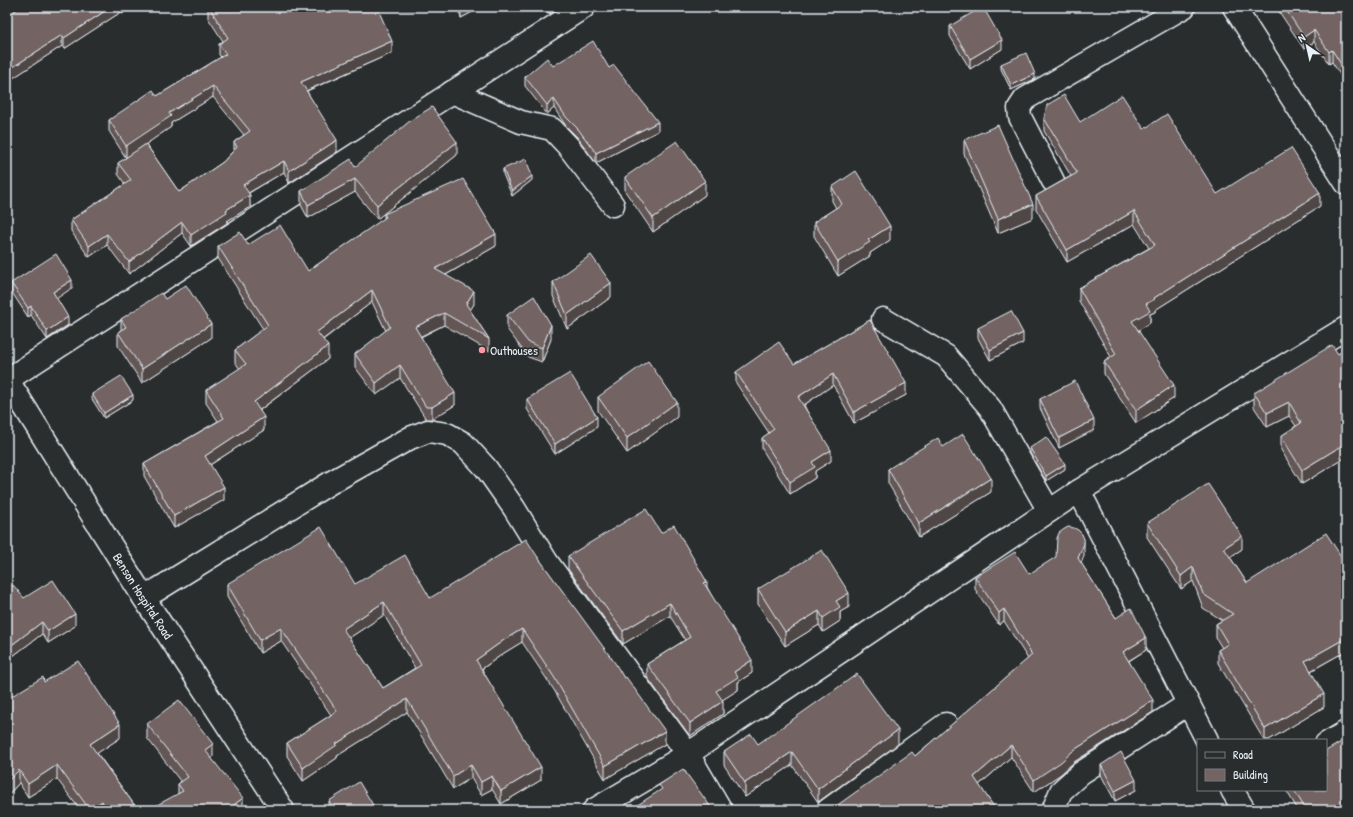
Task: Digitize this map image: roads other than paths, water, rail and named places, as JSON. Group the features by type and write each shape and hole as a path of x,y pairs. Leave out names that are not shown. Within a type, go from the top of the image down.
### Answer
{"street":[{"path":"7,379 584,7"},
{"path":"1053,181 1020,117 1019,108 1025,99 1184,7"},
{"path":"1234,7 1346,183"},
{"path":"452,92 521,122 552,129 568,146 613,205"},
{"path":"883,319 946,356 990,408 1049,511"},
{"path":"594,810 688,754 1079,491 1346,328"},
{"name":"Benson Hospital Road","path":"7,379 144,598 284,810"},
{"path":"144,598 330,482 410,438 428,431 447,434 462,443 486,468 514,508 547,562 688,754 721,810"},
{"path":"1079,491 1206,739"},
{"path":"1053,810 1061,791 1081,773 1188,704"},
{"path":"828,810 946,724"},
{"path":"1327,743 1346,732"}],"place":[{"name":"Outhouses","path":"482,350"}]}
